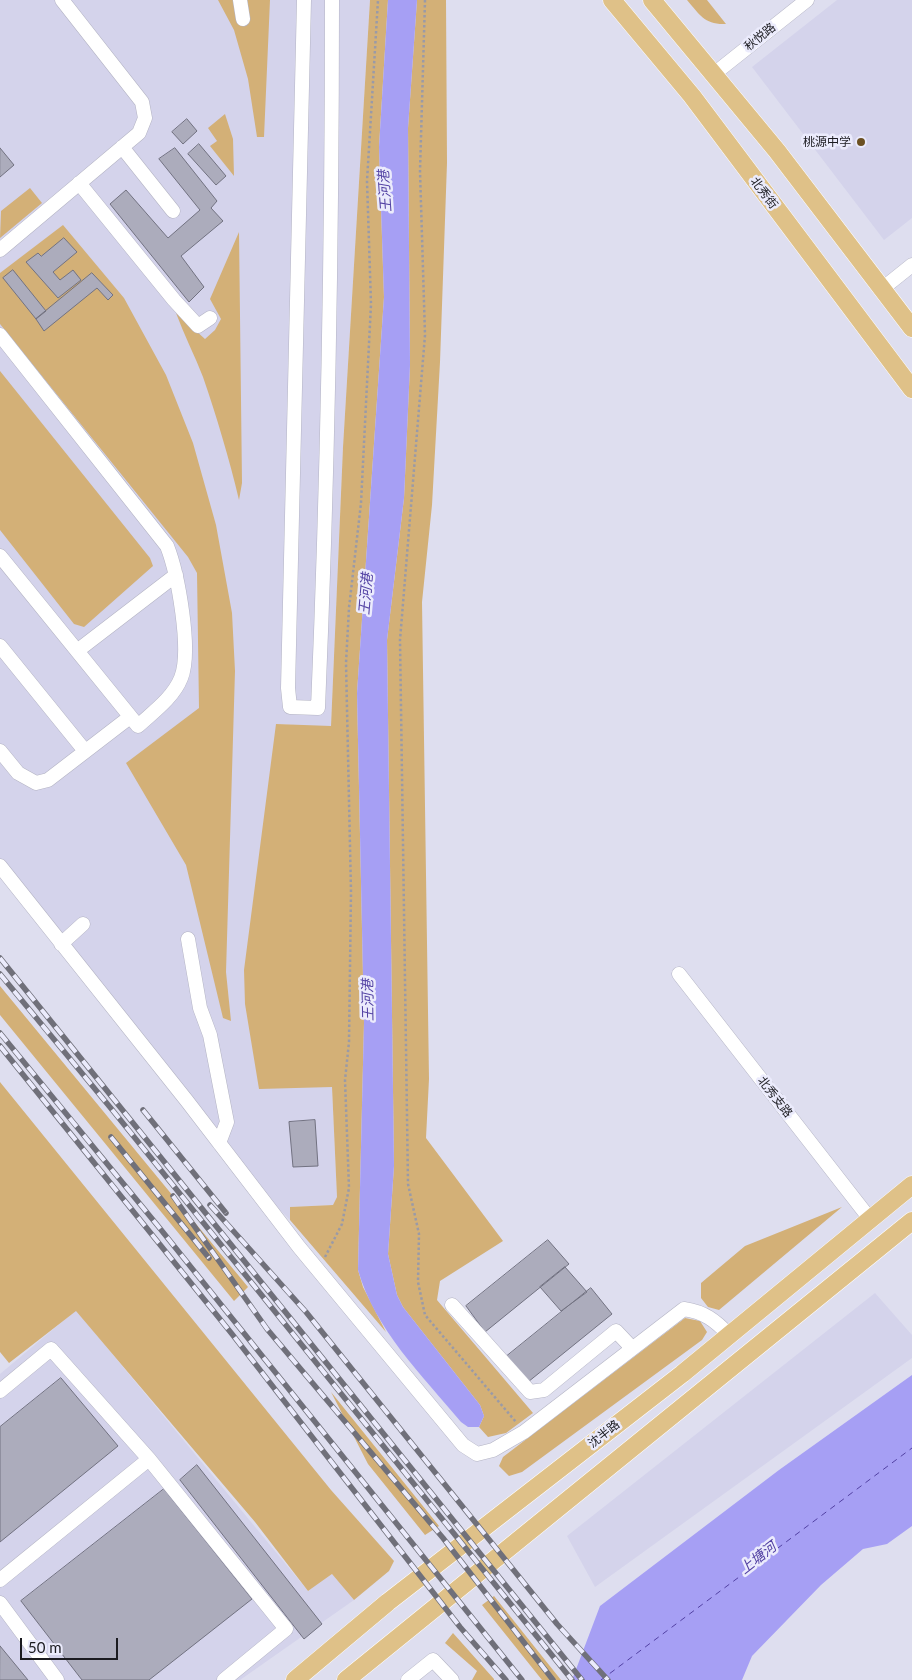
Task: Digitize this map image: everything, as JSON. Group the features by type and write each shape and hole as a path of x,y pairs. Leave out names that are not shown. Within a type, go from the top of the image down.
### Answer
{"main road":[{"name":"北秀街","path":"612,0 692,96 912,389"},
{"path":"652,0 777,150 912,328"},
{"name":"沈半路","path":"295,1680 388,1602 729,1334 912,1185"},
{"path":"346,1680 912,1221"}],"street":[{"path":"0,250 138,133 145,118 142,102 62,0"},
{"path":"240,0 243,20"},
{"path":"304,0 288,688 290,707 318,708 327,437 332,169 332,0"},
{"name":"秋悦路","path":"714,74 806,0"},
{"path":"122,147 173,211"},
{"path":"79,183 174,300 198,326 210,318"},
{"path":"882,289 912,265"},
{"path":"0,334 167,546 176,575 186,649 181,678 169,698 138,726 0,556"},
{"path":"77,651 176,575"},
{"path":"0,646 85,752"},
{"path":"0,751 18,773 36,783 48,780 130,717"},
{"path":"0,866 318,1270 463,1445 477,1454 493,1450 524,1432 684,1309 700,1311 716,1320 729,1334"},
{"path":"61,944 83,924"},
{"path":"188,939 200,1008 210,1035 227,1122 219,1143"},
{"name":"北秀支路","path":"679,974 870,1220"},
{"path":"452,1305 530,1392 544,1390 616,1331 632,1348"},
{"path":"0,1391 51,1349 149,1459 286,1629 224,1680"},
{"path":"0,1580 149,1459"},
{"path":"0,1603 57,1680"},
{"path":"410,1680 433,1660 452,1680"}],"path":[{"path":"318,1270 342,1224 349,1188 345,1080 348,1042 351,892 346,663 349,608 361,503 371,304 367,181 378,0"},
{"path":"425,0 420,171 426,335 400,640 403,724 408,1184 419,1234 418,1282 425,1315 524,1432"}],"shaded area":[{"path":"0,0 370,0 343,447 331,727 276,724 332,1086 337,1197 333,1205 290,1207 290,1220 214,1144 0,861"},
{"path":"218,0 270,0 264,137 257,137 248,79 234,30"},
{"path":"370,0 388,0 379,147 384,297 357,693 364,1023 358,1270 363,1287 386,1332 290,1220 290,1207 333,1205 337,1197 332,1087 259,1089 245,1004 244,970 276,724 331,726 343,447"},
{"path":"417,0 446,0 447,163 440,362 432,505 422,602 429,1079 426,1138 503,1241 440,1281 437,1300 533,1413 506,1433 488,1437 479,1427 484,1416 480,1405 403,1307 397,1295 388,1254 394,1166 387,640 404,498 410,365 408,128"},
{"path":"687,0 707,0 726,24 708,21"},
{"name":"桃源中学","path":"837,0 912,0 912,218 884,240 752,67"},
{"path":"225,114 233,139 234,176 210,146 217,141 208,128"},
{"path":"30,188 42,203 0,238 1,211"},
{"path":"63,225 124,298 166,375 193,443 216,525 232,613 235,671 226,972 231,1021 223,1018 186,865 126,763 199,708 197,573 188,557 0,324 0,273"},
{"path":"239,232 242,483 239,500 203,377 176,313 205,339 215,330 221,319 210,299"},
{"path":"0,371 150,558 153,566 84,627 74,624 0,530"},
{"path":"0,986 248,1287 234,1301 0,1015"},
{"path":"0,1082 331,1490 394,1561 389,1571 354,1600 332,1574 308,1591 255,1522 76,1311 9,1363 0,1352"},
{"path":"842,1207 719,1310 708,1307 701,1298 701,1283 745,1246"},
{"path":"875,1293 912,1335 912,1358 595,1587 567,1536"},
{"path":"76,1310 308,1591 332,1574 354,1600 240,1680 0,1680 0,1374"},
{"path":"685,1318 700,1321 707,1332 702,1340 522,1472 509,1476 499,1466 503,1457"},
{"path":"331,1392 439,1526 425,1535 368,1464"},
{"path":"494,1596 561,1680 542,1680 482,1605"},
{"path":"453,1633 494,1680 472,1680 477,1671 445,1643"}],"water":[{"name":"王河港","path":"388,0 417,0 408,128 410,365 404,498 387,640 394,1166 388,1254 397,1295 403,1307 480,1405 484,1416 479,1427 468,1427 461,1422 401,1351 376,1312 358,1270 364,1023 357,693 384,297 379,147"},
{"name":"上塘河","path":"912,1375 912,1526 887,1544 863,1549 821,1585 752,1656 742,1680 572,1680 600,1606 779,1470"}],"building":[{"path":"187,119 197,131 183,144 172,132"},
{"path":"199,144 226,176 216,185 188,154"},
{"path":"0,148 14,165 0,177"},
{"path":"175,148 217,201 211,208 223,221 181,256 204,287 189,302 110,204 126,190 168,238 200,210 159,159"},
{"path":"64,238 77,252 53,272 60,280 73,270 81,280 58,298 26,262 38,253 41,256"},
{"path":"13,270 46,311 36,319 3,278"},
{"path":"92,273 113,295 108,300 97,288 44,331 36,319"},
{"path":"315,1120 318,1166 293,1167 289,1122"},
{"path":"548,1240 569,1264 485,1332 466,1306"},
{"path":"565,1267 587,1292 561,1311 540,1287"},
{"path":"591,1288 612,1314 528,1382 507,1356"},
{"path":"61,1378 118,1446 0,1542 0,1427"},
{"path":"197,1465 322,1624 304,1639 180,1480"},
{"path":"164,1489 252,1599 149,1680 82,1680 21,1601"},
{"path":"0,1646 28,1680 0,1680"}],"ferry route":[{"path":"601,1680 912,1448"}],"railway":[{"path":"0,958 582,1680"},
{"path":"0,974 114,1112 572,1680"},
{"path":"0,1033 158,1226 522,1680"},
{"path":"0,1046 232,1334 460,1627 506,1680"},
{"path":"143,1110 226,1213"},
{"path":"111,1137 209,1258"},
{"path":"173,1196 267,1329 443,1538 553,1680"},
{"path":"210,1205 306,1312 557,1624 608,1680"}],"place":[{"name":"桃源中学","path":"861,142"}]}
